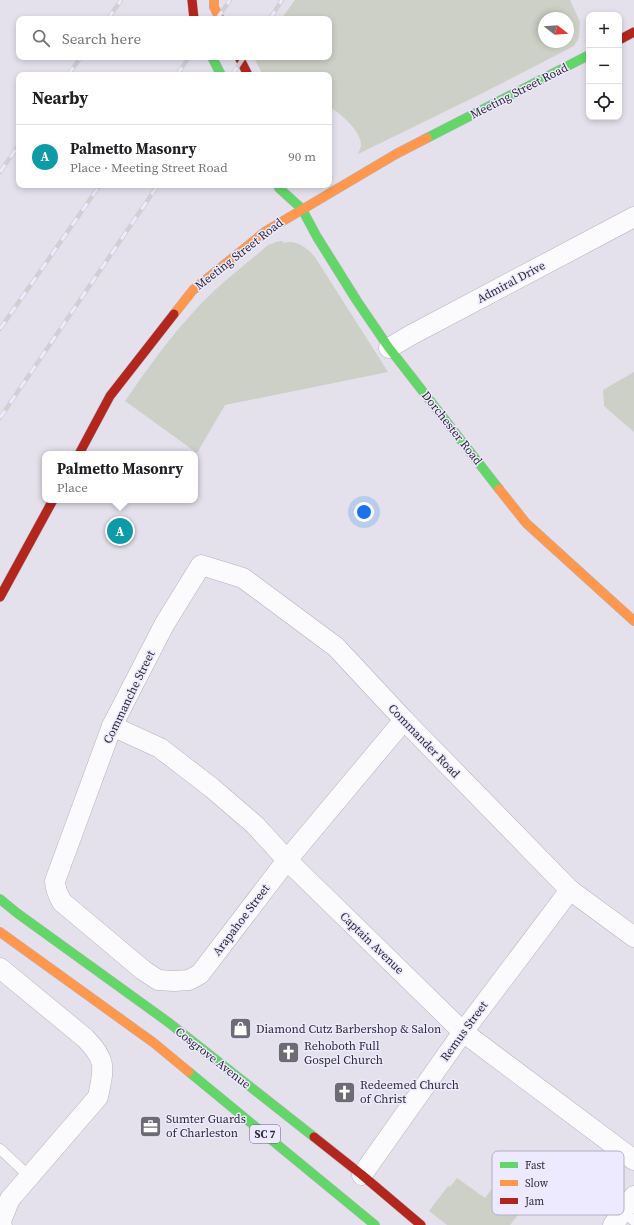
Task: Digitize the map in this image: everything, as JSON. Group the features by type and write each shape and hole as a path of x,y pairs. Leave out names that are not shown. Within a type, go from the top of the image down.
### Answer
{"main road":[{"path":"192,0 194,16"},
{"path":"214,0 214,7 218,16"},
{"path":"622,38 634,32"},
{"name":"Meeting Street Road","path":"80,451 110,396 193,290 266,231 396,154 586,57"},
{"path":"214,60 220,72"},
{"path":"240,60 246,72"},
{"name":"Dorchester Road","path":"279,188 302,209 317,237 357,301 389,348 526,523 634,621"},
{"name":"Dorchester Road","path":"301,197 302,209"},
{"path":"0,597 51,503"},
{"name":"Cosgrove Avenue","path":"0,899 17,913 168,1022 362,1175 421,1225"},
{"name":"Cosgrove Avenue","path":"1,933 154,1043 375,1225"}],"street":[{"name":"Admiral Drive","path":"389,348 634,217"},
{"name":"Commander Road","path":"201,565 243,578 336,647 404,720 570,890 634,937"},
{"name":"Commanche Street","path":"55,881 112,726 164,625 201,565"},
{"name":"Arapahoe Street","path":"55,881 55,887 62,902 143,970 158,980 174,982 188,980 200,974 287,860 404,720"},
{"name":"Captain Avenue","path":"112,726 160,748 212,788 255,825 287,860 463,1032 622,1151"},
{"name":"Remus Street","path":"362,1175 463,1032 570,890"},
{"path":"0,968 85,1038 97,1050 102,1061 102,1078 98,1097 10,1199 1,1224"},
{"name":"Captain Avenue","path":"624,1153 634,1160"},
{"path":"623,1219 634,1196"}],"lane":[{"path":"0,1149 30,1177"}],"shaded area":[{"path":"295,0 570,0 580,22 579,38 574,46 574,12 538,12 538,48 570,48 483,93 358,154 361,145 358,134 339,113 332,108 332,72 261,72 255,60 332,60 332,16 283,16"},
{"path":"282,241 284,243 297,243 308,250 315,257 388,372 225,405 198,451 194,451 125,401 166,344 201,304 220,285 268,245"},
{"path":"634,372 634,432 604,406 603,390"},
{"path":"457,1178 485,1198 492,1188 492,1215 518,1215 510,1225 447,1225 429,1211 448,1186 450,1187"}],"railway":[{"path":"110,16 121,0"},
{"path":"219,16 230,0"},
{"path":"272,16 282,0"},
{"path":"70,72 79,60"},
{"path":"179,72 187,60"},
{"path":"234,72 242,60"},
{"path":"0,172 16,149"},
{"path":"0,329 98,188"},
{"path":"0,418 156,188"}],"traffic: fast":[{"path":"427,138 586,57"},
{"path":"214,60 220,72"},
{"path":"279,188 302,209 317,237 357,301 389,348 499,489"},
{"path":"0,899 17,913 168,1022 314,1137"},
{"path":"189,1072 375,1225"}],"traffic: slow":[{"path":"214,0 214,7 218,16"},
{"path":"174,314 193,290 266,231 396,154 427,138"},
{"path":"499,489 526,523 634,621"},
{"path":"0,932 154,1043 189,1072"}],"traffic: jam":[{"path":"192,0 194,16"},
{"path":"622,38 634,32"},
{"path":"240,60 246,72"},
{"path":"81,451 110,396 174,314"},
{"path":"0,597 51,503"},
{"path":"314,1137 421,1225"}],"place":[{"name":"Palmetto Masonry","path":"120,531"},
{"name":"Diamond Cutz Barbershop & Salon","path":"241,1029"},
{"name":"Rehoboth Full Gospel Church","path":"288,1053"},
{"name":"Redeemed Church of Christ","path":"345,1092"},
{"name":"Sumter Guards of Charleston","path":"150,1126"}]}
